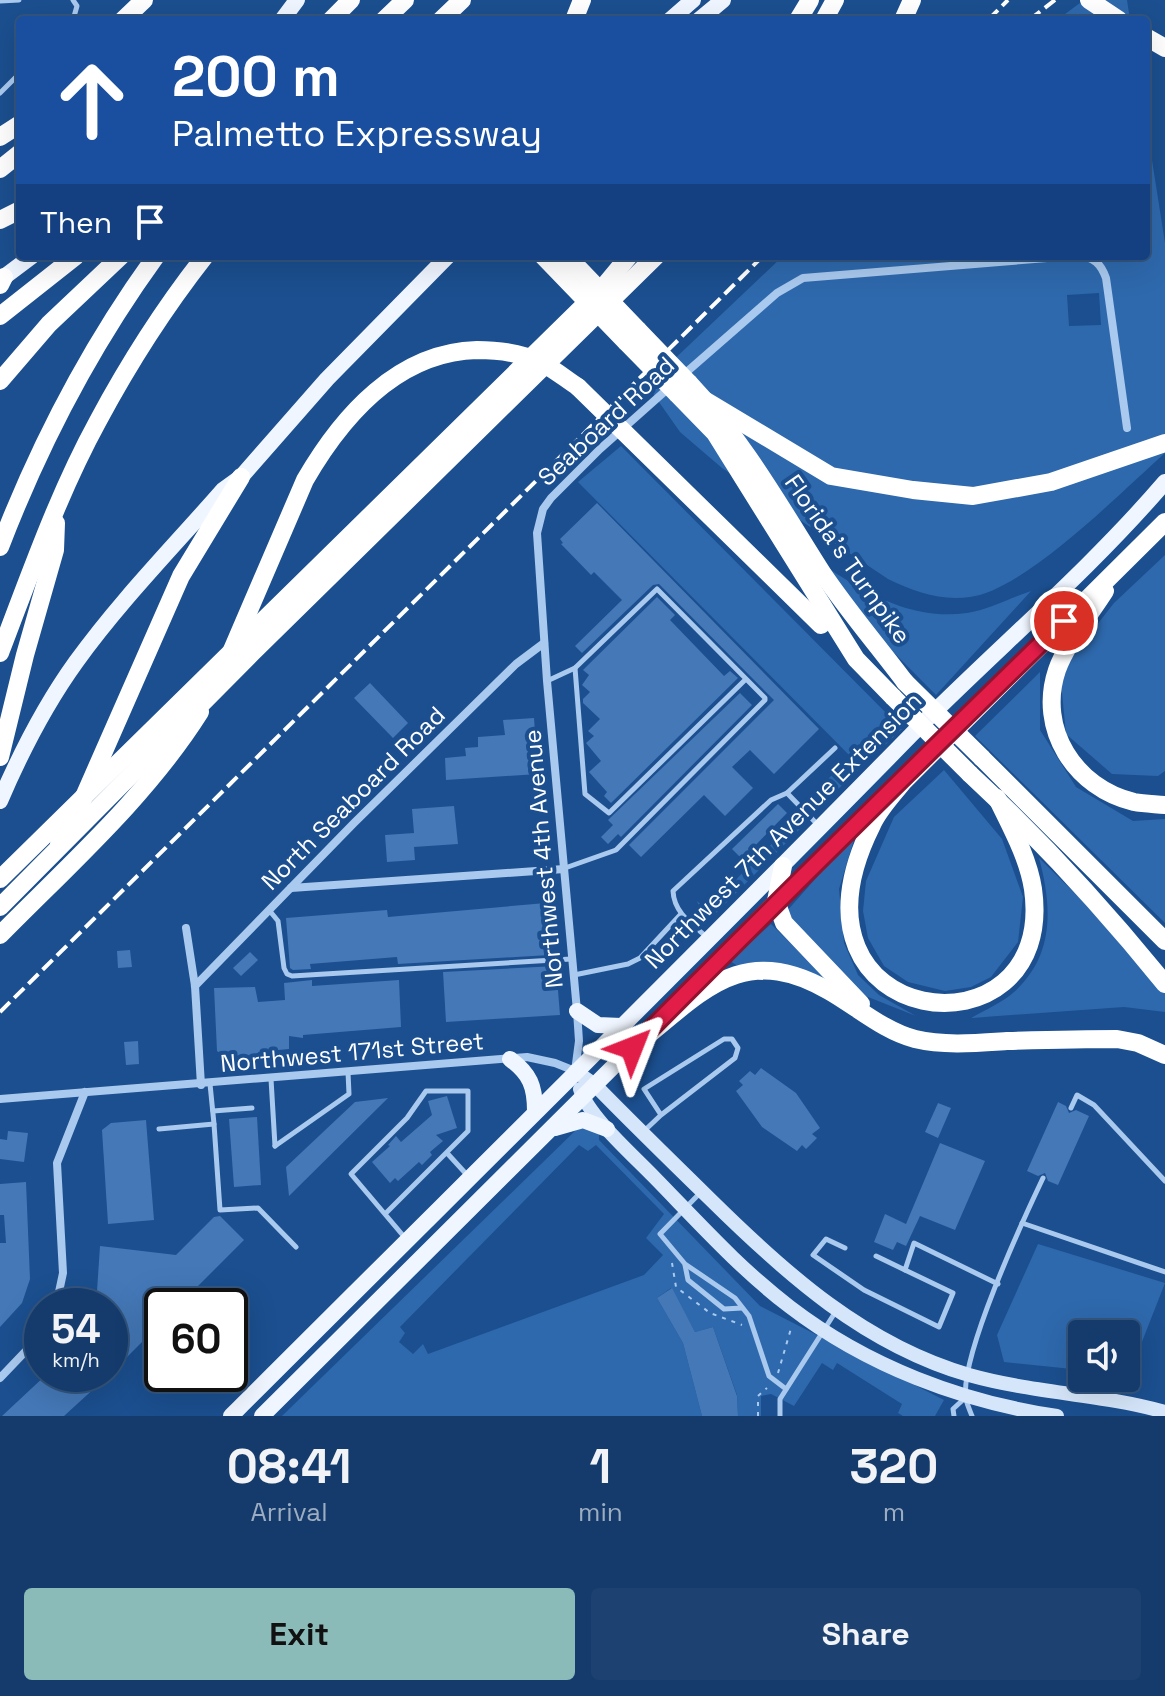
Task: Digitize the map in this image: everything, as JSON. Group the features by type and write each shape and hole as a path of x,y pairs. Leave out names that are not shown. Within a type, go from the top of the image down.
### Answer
{"highway":[{"path":"127,16 144,0"},
{"path":"335,16 351,0"},
{"path":"388,16 405,0"},
{"path":"445,16 462,0"},
{"path":"1089,0 1113,16"},
{"path":"0,169 16,156"},
{"path":"0,316 71,260"},
{"path":"0,381 49,324 117,260"},
{"path":"0,547 26,481 68,394 113,316 153,260"},
{"path":"0,653 57,509 92,432 158,321 202,260"},
{"path":"547,260 632,336 683,388 715,433 856,659"},
{"path":"570,260 632,336"},
{"path":"0,879 605,285 626,260"},
{"path":"0,907 252,653 652,260"},
{"path":"4,932 140,792 189,730 234,646 305,480 332,437 358,408 412,365 441,355 466,351 518,354 541,363 578,387 856,659 899,689 970,774 997,798 1126,936 1165,984"},
{"path":"683,388 831,476 913,490 973,496 1051,482 1165,443"},
{"name":"Florida's Turnpike","path":"706,401 783,506 899,689 982,758 1165,941"},
{"path":"4,932 79,808 181,576 241,477"},
{"path":"0,757 55,550 57,509"},
{"path":"997,798 1025,860 1033,889 1034,916 1030,940 1019,963 1002,983 979,998 952,1004 924,1003 897,993 873,974 856,949 850,918 851,884 859,853 873,822 904,781 1165,522"},
{"path":"1122,564 1058,668 1051,696 1053,722 1061,749 1078,771 1105,791 1135,802 1165,805"},
{"path":"783,866 776,901 784,923 876,1020"},
{"path":"632,1048 711,986 738,973 769,968 799,975 913,1038 948,1043 1117,1039 1138,1043 1165,1055"}],"main road":[{"path":"675,16 693,0"},
{"path":"704,16 723,0"},
{"path":"1,281 27,260"},
{"path":"0,801 30,737 85,650 223,490 241,477 327,379 444,260"},
{"name":"Northwest 7th Avenue Extension","path":"231,1416 957,689 1132,521 1165,482"},
{"name":"Northwest 7th Avenue Extension","path":"262,1416 776,901 904,781"},
{"path":"577,1011 598,1025 621,1026"},
{"path":"510,1059 530,1077 535,1111"},
{"path":"550,1130 583,1120 607,1129"}],"street":[{"name":"Seaboard Road","path":"544,643 536,546 543,509 600,449 739,325 777,293 803,278 998,260"},
{"path":"1094,260 1106,278 1127,428"},
{"name":"Northwest 4th Avenue","path":"544,643 577,1011 579,1041 575,1071"},
{"name":"North Seaboard Road","path":"195,986 516,664 544,643"},
{"path":"290,888 564,869"},
{"path":"186,928 205,1084"},
{"name":"Northwest 171st Street","path":"0,1099 527,1057 575,1071"},
{"path":"575,1071 595,1085 786,1272 852,1322 905,1349 967,1374 1045,1392 1134,1403 1165,1412"},
{"path":"575,1071 582,1097 607,1129 685,1209 792,1309 894,1368 965,1397 1057,1416"},
{"path":"60,1288 63,1273 57,1163 85,1092"},
{"path":"0,1378 24,1353"}],"lane":[{"path":"0,1 19,0"},
{"path":"0,93 16,77"},
{"path":"547,681 575,668 657,589 765,698 616,850 564,869"},
{"path":"575,668 585,794 609,813 746,679"},
{"path":"710,939 681,914 674,902 673,891 771,800 787,793 835,748"},
{"path":"787,793 821,828"},
{"path":"269,910 278,921 284,968 292,976 572,959"},
{"path":"574,975 628,964 640,958 681,914"},
{"path":"642,1133 735,1058 738,1048 732,1039 724,1039 644,1089 661,1115"},
{"path":"271,1079 275,1146 349,1094 348,1072"},
{"path":"205,1084 213,1111 220,1210 258,1208 296,1247"},
{"path":"385,1214 468,1131 468,1091 426,1091 407,1118 351,1174 407,1240"},
{"path":"1071,1108 1077,1095 1094,1105 1165,1181"},
{"path":"213,1111 252,1108"},
{"path":"159,1129 214,1124"},
{"path":"447,1153 469,1177"},
{"path":"972,1416 965,1397 967,1374 979,1333 1043,1178"},
{"path":"702,1192 660,1234 685,1264 735,1298 749,1316 769,1376 786,1389"},
{"path":"1022,1223 1165,1272"},
{"path":"845,1248 826,1239 813,1255 864,1290 939,1327 953,1293 876,1256"},
{"path":"905,1270 914,1243 998,1284"},
{"path":"685,1264 688,1280 724,1309 742,1308"},
{"path":"780,1416 780,1399 837,1311"},
{"path":"954,1416 953,1409 965,1397"}],"path":[{"path":"670,1259 676,1287 710,1313 737,1321 746,1332"},
{"path":"778,1373 793,1324"},
{"path":"758,1416 758,1396 767,1388 762,1382"}],"shaded area":[{"path":"1084,0 1127,0 1129,16 1062,16"},
{"path":"1150,147 1165,243 1165,453 1072,537 1044,559 992,591 970,597 948,598 908,588 888,579 722,468 680,432 647,385 779,260 1150,260","holes":["1099,293 1101,325 1069,326 1067,295"]},
{"path":"621,446 902,729 819,807 808,798 851,757 578,482"},
{"path":"769,527 862,589 912,610 939,614 967,613 1031,591 936,695"},
{"path":"1165,555 1165,771 1158,776 1112,774 1066,734 1060,672 1114,603"},
{"path":"1040,672 1040,730 1076,787 1133,821 1165,819 1165,923 975,736"},
{"path":"944,770 1002,839 1023,897 1018,942 991,977 971,987 945,991 908,982 884,966 868,938 863,911 866,881 894,817"},
{"path":"797,819 803,826 705,924 697,916 700,909 697,901 706,909"},
{"path":"856,833 839,889 844,943 858,975 879,995 916,1016 863,995 786,912"},
{"path":"1039,858 1165,982 1165,1012 1124,1007 971,1018 1014,992 1037,962 1047,929 1048,912"},
{"path":"771,924 832,984 781,964 736,965 730,961"},
{"path":"584,1127 599,1133 599,1140 760,1306 944,1400 935,1416 903,1416 898,1413 902,1404 837,1363 833,1370 822,1363 794,1406 771,1394 761,1396 761,1416 738,1416 737,1395 713,1327 695,1332 671,1288 657,1298 683,1343 702,1416 282,1416 576,1130","holes":["579,1145 588,1151 596,1145 664,1214 646,1238 663,1255 644,1275 428,1354 423,1344 413,1354 399,1342 405,1333 400,1327"]},
{"path":"1038,1244 1165,1283 1140,1347 1140,1320 1068,1320 1068,1369 1004,1362 997,1335"}],"building":[{"path":"597,503 819,729 774,774 750,750 732,767 753,788 725,816 704,795 641,857 629,845 774,700 659,584 653,585 582,653 575,646 622,600 594,572 591,575 561,544 560,539"},
{"path":"657,597 675,615 670,620 724,676 730,671 738,678 611,803 604,796 607,792 589,772 601,761 586,743 594,736 588,731 600,719 583,703 590,692 582,685 589,675 583,670"},
{"path":"370,683 408,723 393,738 354,698"},
{"path":"740,693 752,705 621,837 618,834 608,844 601,837 613,825 608,820"},
{"path":"534,718 538,774 446,780 445,758 466,756 465,748 478,747 478,737 505,735 503,720"},
{"path":"778,804 787,813 742,859 732,849"},
{"path":"454,806 458,844 414,847 415,860 387,862 385,835 414,833 412,809"},
{"path":"546,903 550,955 398,964 397,957 310,964 311,969 290,968 286,918 387,910 388,917"},
{"path":"130,950 132,967 118,968 117,951"},
{"path":"250,952 258,960 241,976 233,968"},
{"path":"556,966 560,1015 446,1022 443,972"},
{"path":"312,980 312,986 399,980 401,1027 303,1035 303,1038 289,1036 289,1049 258,1052 260,1061 233,1063 217,1051 214,988 255,987 258,1002 285,1000 284,983"},
{"path":"138,1041 139,1064 126,1065 124,1042"},
{"path":"761,1068 796,1093 820,1128 812,1134 817,1138 806,1149 802,1145 797,1151 762,1127 736,1091 743,1085 739,1081 750,1071 755,1075"},
{"path":"447,1096 457,1128 436,1135 443,1141 430,1152 432,1155 398,1181 395,1178 390,1183 372,1162 396,1136 401,1142 432,1115 428,1101"},
{"path":"388,1098 289,1196 286,1167 355,1102"},
{"path":"1058,1102 1066,1106 1069,1113 1076,1110 1089,1116 1058,1185 1048,1181 1045,1173 1038,1176 1027,1171"},
{"path":"938,1103 951,1108 938,1138 925,1132"},
{"path":"257,1117 261,1185 234,1187 229,1119"},
{"path":"146,1120 154,1220 108,1224 102,1130 111,1123"},
{"path":"8,1131 28,1133 24,1162 0,1159 0,1139 7,1140"},
{"path":"940,1143 985,1161 955,1230 920,1216 906,1246 897,1242 893,1250 874,1242 885,1214 906,1224"},
{"path":"26,1182 30,1279 27,1288 24,1288 22,1303 0,1327 0,1243 6,1243 4,1215 0,1215 0,1184"},
{"path":"220,1216 244,1240 196,1288 144,1288 144,1340 128,1356 128,1288 97,1288 100,1246 176,1255 214,1217"},
{"path":"672,1288 695,1332 713,1327 737,1396 738,1416 702,1416 683,1343 657,1298"},
{"path":"28,1392 90,1392 64,1416 2,1416"}],"railway":[{"path":"992,16 1008,0"},
{"path":"1034,16 1055,0"},
{"path":"0,1012 759,260"}],"route":[{"path":"632,1048 776,901 904,781 1064,621"}]}
